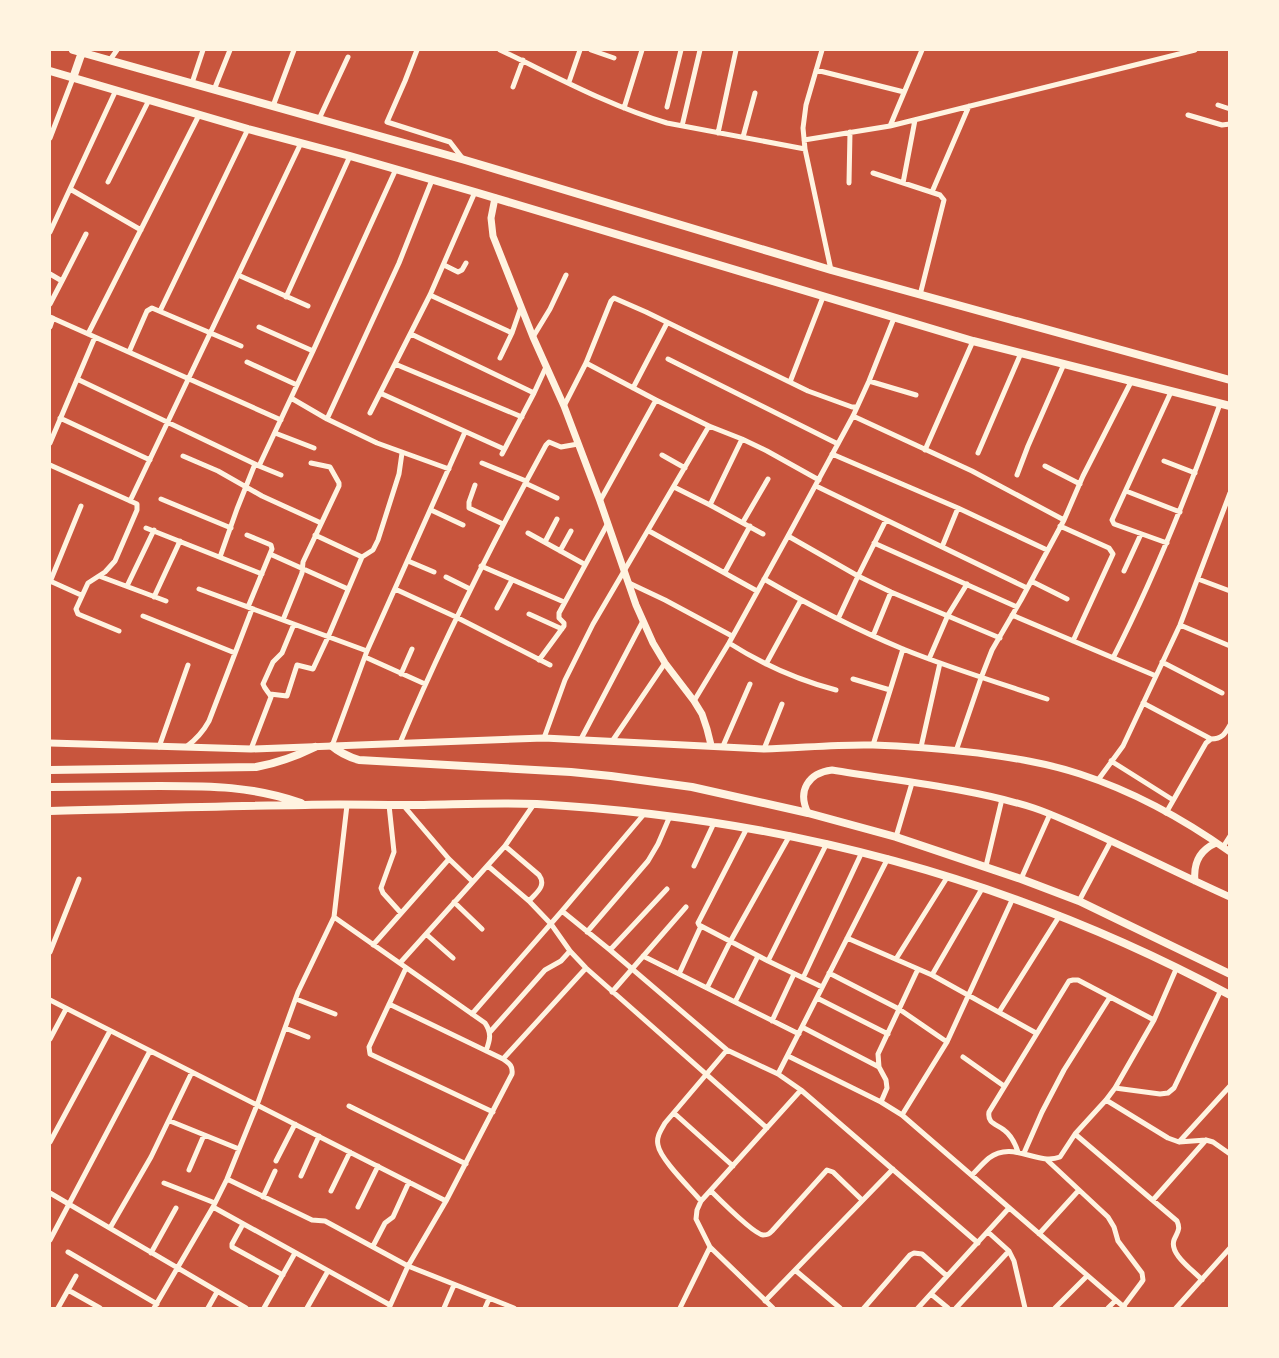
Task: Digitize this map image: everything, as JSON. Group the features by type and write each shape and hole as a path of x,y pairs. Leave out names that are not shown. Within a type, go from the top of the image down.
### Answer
{"main road":[{"path":"73,78 78,51 465,160 831,270 1230,380"},
{"path":"50,71 248,129 396,169 974,341 1230,406"},
{"path":"332,746 340,753 359,760 571,772 652,781 692,787 808,813 896,837 1021,879 1079,902 1230,974"},
{"path":"50,770 256,767 277,763 315,747"},
{"path":"50,788 233,787 271,793 307,805"},
{"path":"50,811 307,805 534,804 670,816 790,835 862,851 948,876 1060,915 1129,944 1225,992"}],"street":[{"path":"110,60 117,50"},
{"path":"192,83 203,50"},
{"path":"214,90 230,50"},
{"path":"273,106 294,50"},
{"path":"417,50 387,122 450,142 465,160"},
{"path":"500,50 624,108 657,120 805,149"},
{"path":"569,82 580,50"},
{"path":"591,50 614,58"},
{"path":"624,108 642,50"},
{"path":"667,106 681,50"},
{"path":"682,126 700,50"},
{"path":"718,133 736,50"},
{"path":"822,50 804,117 804,140 831,270"},
{"path":"890,126 921,50"},
{"path":"804,140 890,126 1195,50"},
{"path":"320,119 348,57"},
{"path":"513,87 523,60"},
{"path":"816,70 904,92"},
{"path":"50,138 73,78"},
{"path":"50,231 116,90"},
{"path":"743,137 755,93"},
{"path":"108,182 149,100"},
{"path":"1218,105 1230,108"},
{"path":"932,192 969,106"},
{"path":"88,334 199,115"},
{"path":"1188,115 1222,125 1230,124"},
{"path":"903,183 915,120"},
{"path":"160,311 248,129"},
{"path":"849,183 850,132"},
{"path":"130,501 301,143"},
{"path":"286,297 350,156"},
{"path":"220,557 246,486 275,433 396,169"},
{"path":"873,173 885,175 940,195 944,200 920,295"},
{"path":"327,419 399,262 432,180"},
{"path":"70,189 141,230"},
{"path":"370,413 430,295 474,192"},
{"path":"495,198 491,218 492,230 533,337 564,406 643,621 665,663 702,714 711,745"},
{"path":"50,304 86,234"},
{"path":"444,265 459,272 466,263"},
{"path":"50,274 62,281"},
{"path":"238,275 308,306"},
{"path":"533,337 550,309 566,275"},
{"path":"430,295 512,333"},
{"path":"790,382 823,297"},
{"path":"564,406 586,363 613,299 616,298 790,382 857,407"},
{"path":"500,358 521,307"},
{"path":"129,352 148,309 152,308 241,346"},
{"path":"50,327 51,317 281,420"},
{"path":"694,701 729,643 853,416 894,318"},
{"path":"633,388 667,323"},
{"path":"259,327 313,351"},
{"path":"411,334 534,393"},
{"path":"50,443 94,337"},
{"path":"925,450 974,341"},
{"path":"978,453 1021,353"},
{"path":"668,359 838,444"},
{"path":"247,362 297,386"},
{"path":"586,363 709,426 767,450 819,480"},
{"path":"396,364 522,417"},
{"path":"1017,475 1064,364"},
{"path":"380,393 503,451 546,367"},
{"path":"77,380 281,475"},
{"path":"869,381 916,395"},
{"path":"956,751 993,650 1062,523 1131,382"},
{"path":"1167,543 1112,522 1112,519 1171,392"},
{"path":"291,398 376,443 449,469"},
{"path":"600,501 656,400"},
{"path":"1113,658 1167,543 1220,404"},
{"path":"853,416 981,476 1109,548 1113,556 1073,641"},
{"path":"60,418 150,460"},
{"path":"544,738 578,652 709,426"},
{"path":"332,746 366,654 465,432"},
{"path":"275,433 314,448"},
{"path":"710,505 742,439"},
{"path":"400,743 425,684 481,566 548,443 561,447 578,444"},
{"path":"294,624 282,653 273,662 264,684 264,688 270,694 287,696 296,666 313,669 362,557 373,550 378,540 399,474 402,453"},
{"path":"832,454 958,508 1047,550"},
{"path":"662,455 686,468"},
{"path":"183,456 321,523"},
{"path":"1164,461 1195,473"},
{"path":"283,620 302,574 303,562 339,486 330,467 311,463"},
{"path":"482,463 557,498"},
{"path":"50,465 137,504 137,510 115,561 105,572 88,583 76,609 78,614 119,631"},
{"path":"1045,466 1080,484"},
{"path":"743,522 768,479"},
{"path":"475,485 469,508 503,524"},
{"path":"816,486 1027,588"},
{"path":"674,488 763,534"},
{"path":"1126,491 1180,512"},
{"path":"1098,780 1123,746 1180,625 1230,493"},
{"path":"161,499 231,528"},
{"path":"81,506 50,581 81,595"},
{"path":"942,547 958,508"},
{"path":"430,510 463,525"},
{"path":"545,542 557,519"},
{"path":"838,619 886,520"},
{"path":"539,660 562,629 564,622 558,615 608,523"},
{"path":"725,572 750,526"},
{"path":"146,528 262,574"},
{"path":"127,586 154,530"},
{"path":"560,551 571,531"},
{"path":"649,531 757,591"},
{"path":"528,532 584,564"},
{"path":"1124,571 1141,534"},
{"path":"184,747 196,740 209,721 272,549 271,545 247,535"},
{"path":"315,535 362,557"},
{"path":"788,536 891,592 1000,638"},
{"path":"154,597 180,541"},
{"path":"874,543 1017,607"},
{"path":"270,554 348,589"},
{"path":"408,561 434,572"},
{"path":"481,566 564,602"},
{"path":"99,576 166,601"},
{"path":"446,578 470,589"},
{"path":"764,579 838,619 903,649 981,678 1047,699"},
{"path":"1198,579 1230,591"},
{"path":"497,608 512,580"},
{"path":"1031,581 1067,599"},
{"path":"629,583 732,636"},
{"path":"929,659 948,615 967,584"},
{"path":"199,589 328,637 425,684"},
{"path":"395,589 550,665"},
{"path":"873,636 891,592"},
{"path":"766,663 801,600"},
{"path":"529,614 562,629"},
{"path":"1012,615 1156,676"},
{"path":"143,616 235,653"},
{"path":"581,739 643,621"},
{"path":"1180,625 1230,646"},
{"path":"729,643 783,673 836,690"},
{"path":"402,674 412,649"},
{"path":"873,745 903,649"},
{"path":"1162,662 1222,693"},
{"path":"613,740 665,663"},
{"path":"921,747 940,663"},
{"path":"159,747 188,665"},
{"path":"853,679 890,690"},
{"path":"723,746 750,684"},
{"path":"251,748 271,697 270,694"},
{"path":"1143,703 1211,739 1224,736 1230,725"},
{"path":"764,748 782,704"},
{"path":"50,743 251,748 544,738 764,748 830,745 921,747 1042,763 1098,780 1166,813 1223,847"},
{"path":"1166,813 1206,743 1211,739"},
{"path":"1111,762 1173,800"},
{"path":"808,813 804,797 809,781 824,771 832,770 1002,799 1050,814 1230,897"},
{"path":"896,837 912,783"},
{"path":"986,866 1002,799"},
{"path":"400,963 505,846 534,804"},
{"path":"68,1252 156,1306 227,1179 306,973 334,917 347,805"},
{"path":"389,805 394,852 381,888 401,913"},
{"path":"402,805 472,882"},
{"path":"472,1014 645,813"},
{"path":"1021,879 1050,814"},
{"path":"587,932 648,861 670,816"},
{"path":"694,866 714,823"},
{"path":"747,828 698,923 730,942 822,987"},
{"path":"707,988 790,835"},
{"path":"1195,881 1194,873 1198,857 1203,851 1223,847 1230,836"},
{"path":"1079,902 1111,841"},
{"path":"768,961 827,843"},
{"path":"505,846 542,879 541,888 529,901"},
{"path":"802,978 862,851"},
{"path":"778,1074 888,858"},
{"path":"373,945 449,859"},
{"path":"488,866 529,901 551,924 570,951 586,968 767,1128"},
{"path":"896,959 948,876"},
{"path":"50,952 79,879"},
{"path":"932,975 983,888"},
{"path":"610,950 667,889"},
{"path":"902,1115 947,1042 1013,898"},
{"path":"454,902 482,929"},
{"path":"612,992 686,907"},
{"path":"562,911 728,1050 778,1074 801,1090 978,1243"},
{"path":"999,1012 1060,915"},
{"path":"334,917 485,1023 490,1032 486,1051"},
{"path":"679,974 701,926"},
{"path":"426,934 453,958"},
{"path":"847,938 932,975 1036,1033"},
{"path":"490,1032 545,970 561,961 570,951"},
{"path":"643,956 799,1034"},
{"path":"735,1002 758,956"},
{"path":"1047,1160 1060,1157 1076,1134 1115,1088 1154,1020 1177,967"},
{"path":"406,968 369,1047 370,1054 493,1112"},
{"path":"503,1059 586,968"},
{"path":"880,1102 887,1088 886,1080 879,1067 878,1054 918,969"},
{"path":"829,973 899,1009 947,1042"},
{"path":"772,1021 794,974"},
{"path":"1021,1152 1009,1134 988,1117 1004,1086 1069,981 1078,980 1154,1020"},
{"path":"1115,1088 1160,1094 1168,1093 1174,1088 1225,992"},
{"path":"817,998 888,1034"},
{"path":"1021,1152 1064,1071 1110,998"},
{"path":"296,999 335,1014"},
{"path":"50,1000 446,1201"},
{"path":"164,1183 214,1205 243,1224 390,1307 408,1266 446,1201 493,1112 512,1074 513,1067 503,1059 389,1004"},
{"path":"50,1037 66,1009"},
{"path":"802,1027 879,1067"},
{"path":"285,1028 308,1037"},
{"path":"50,1142 110,1031"},
{"path":"701,1201 662,1156 657,1145 659,1133 728,1050"},
{"path":"50,1240 150,1051"},
{"path":"788,1056 902,1115 1124,1308 1141,1283 1142,1273 1118,1241 1108,1217 1047,1160 1021,1152 1008,1151 991,1157 972,1175"},
{"path":"963,1057 1004,1086"},
{"path":"110,1228 170,1121 192,1072"},
{"path":"1179,1142 1230,1086"},
{"path":"773,1308 710,1247 696,1219 697,1210 701,1201 801,1090"},
{"path":"1106,1100 1168,1138 1179,1142 1206,1140 1230,1154"},
{"path":"349,1106 466,1164"},
{"path":"674,1113 733,1166"},
{"path":"170,1121 239,1149"},
{"path":"276,1161 296,1124"},
{"path":"1076,1134 1178,1221 1179,1232 1173,1248 1176,1254 1202,1280"},
{"path":"189,1170 204,1135"},
{"path":"301,1176 320,1136"},
{"path":"1153,1200 1206,1140"},
{"path":"331,1191 350,1152"},
{"path":"358,1207 378,1166"},
{"path":"765,1301 892,1169"},
{"path":"711,1191 763,1235 772,1231 827,1170 833,1172 862,1200"},
{"path":"263,1197 275,1171"},
{"path":"227,1179 312,1221 326,1221 408,1266 514,1308"},
{"path":"373,1246 385,1223 393,1217 409,1182"},
{"path":"1039,1234 1079,1190"},
{"path":"50,1193 246,1308"},
{"path":"151,1253 176,1208"},
{"path":"918,1308 1009,1208"},
{"path":"243,1224 232,1246 283,1275"},
{"path":"988,1232 1009,1251 1014,1261 1025,1308"},
{"path":"680,1308 710,1247"},
{"path":"1176,1308 1230,1248"},
{"path":"956,1308 1009,1251"},
{"path":"264,1308 295,1253"},
{"path":"864,1308 914,1253 922,1254 947,1276"},
{"path":"795,1269 840,1308"},
{"path":"307,1308 328,1271"},
{"path":"58,1308 76,1276"},
{"path":"1055,1308 1087,1276"},
{"path":"444,1308 453,1285"},
{"path":"68,1290 100,1308"},
{"path":"208,1308 217,1292"},
{"path":"932,1294 948,1308"},
{"path":"485,1308 489,1299"},
{"path":"1108,1308 1115,1301"}]}
